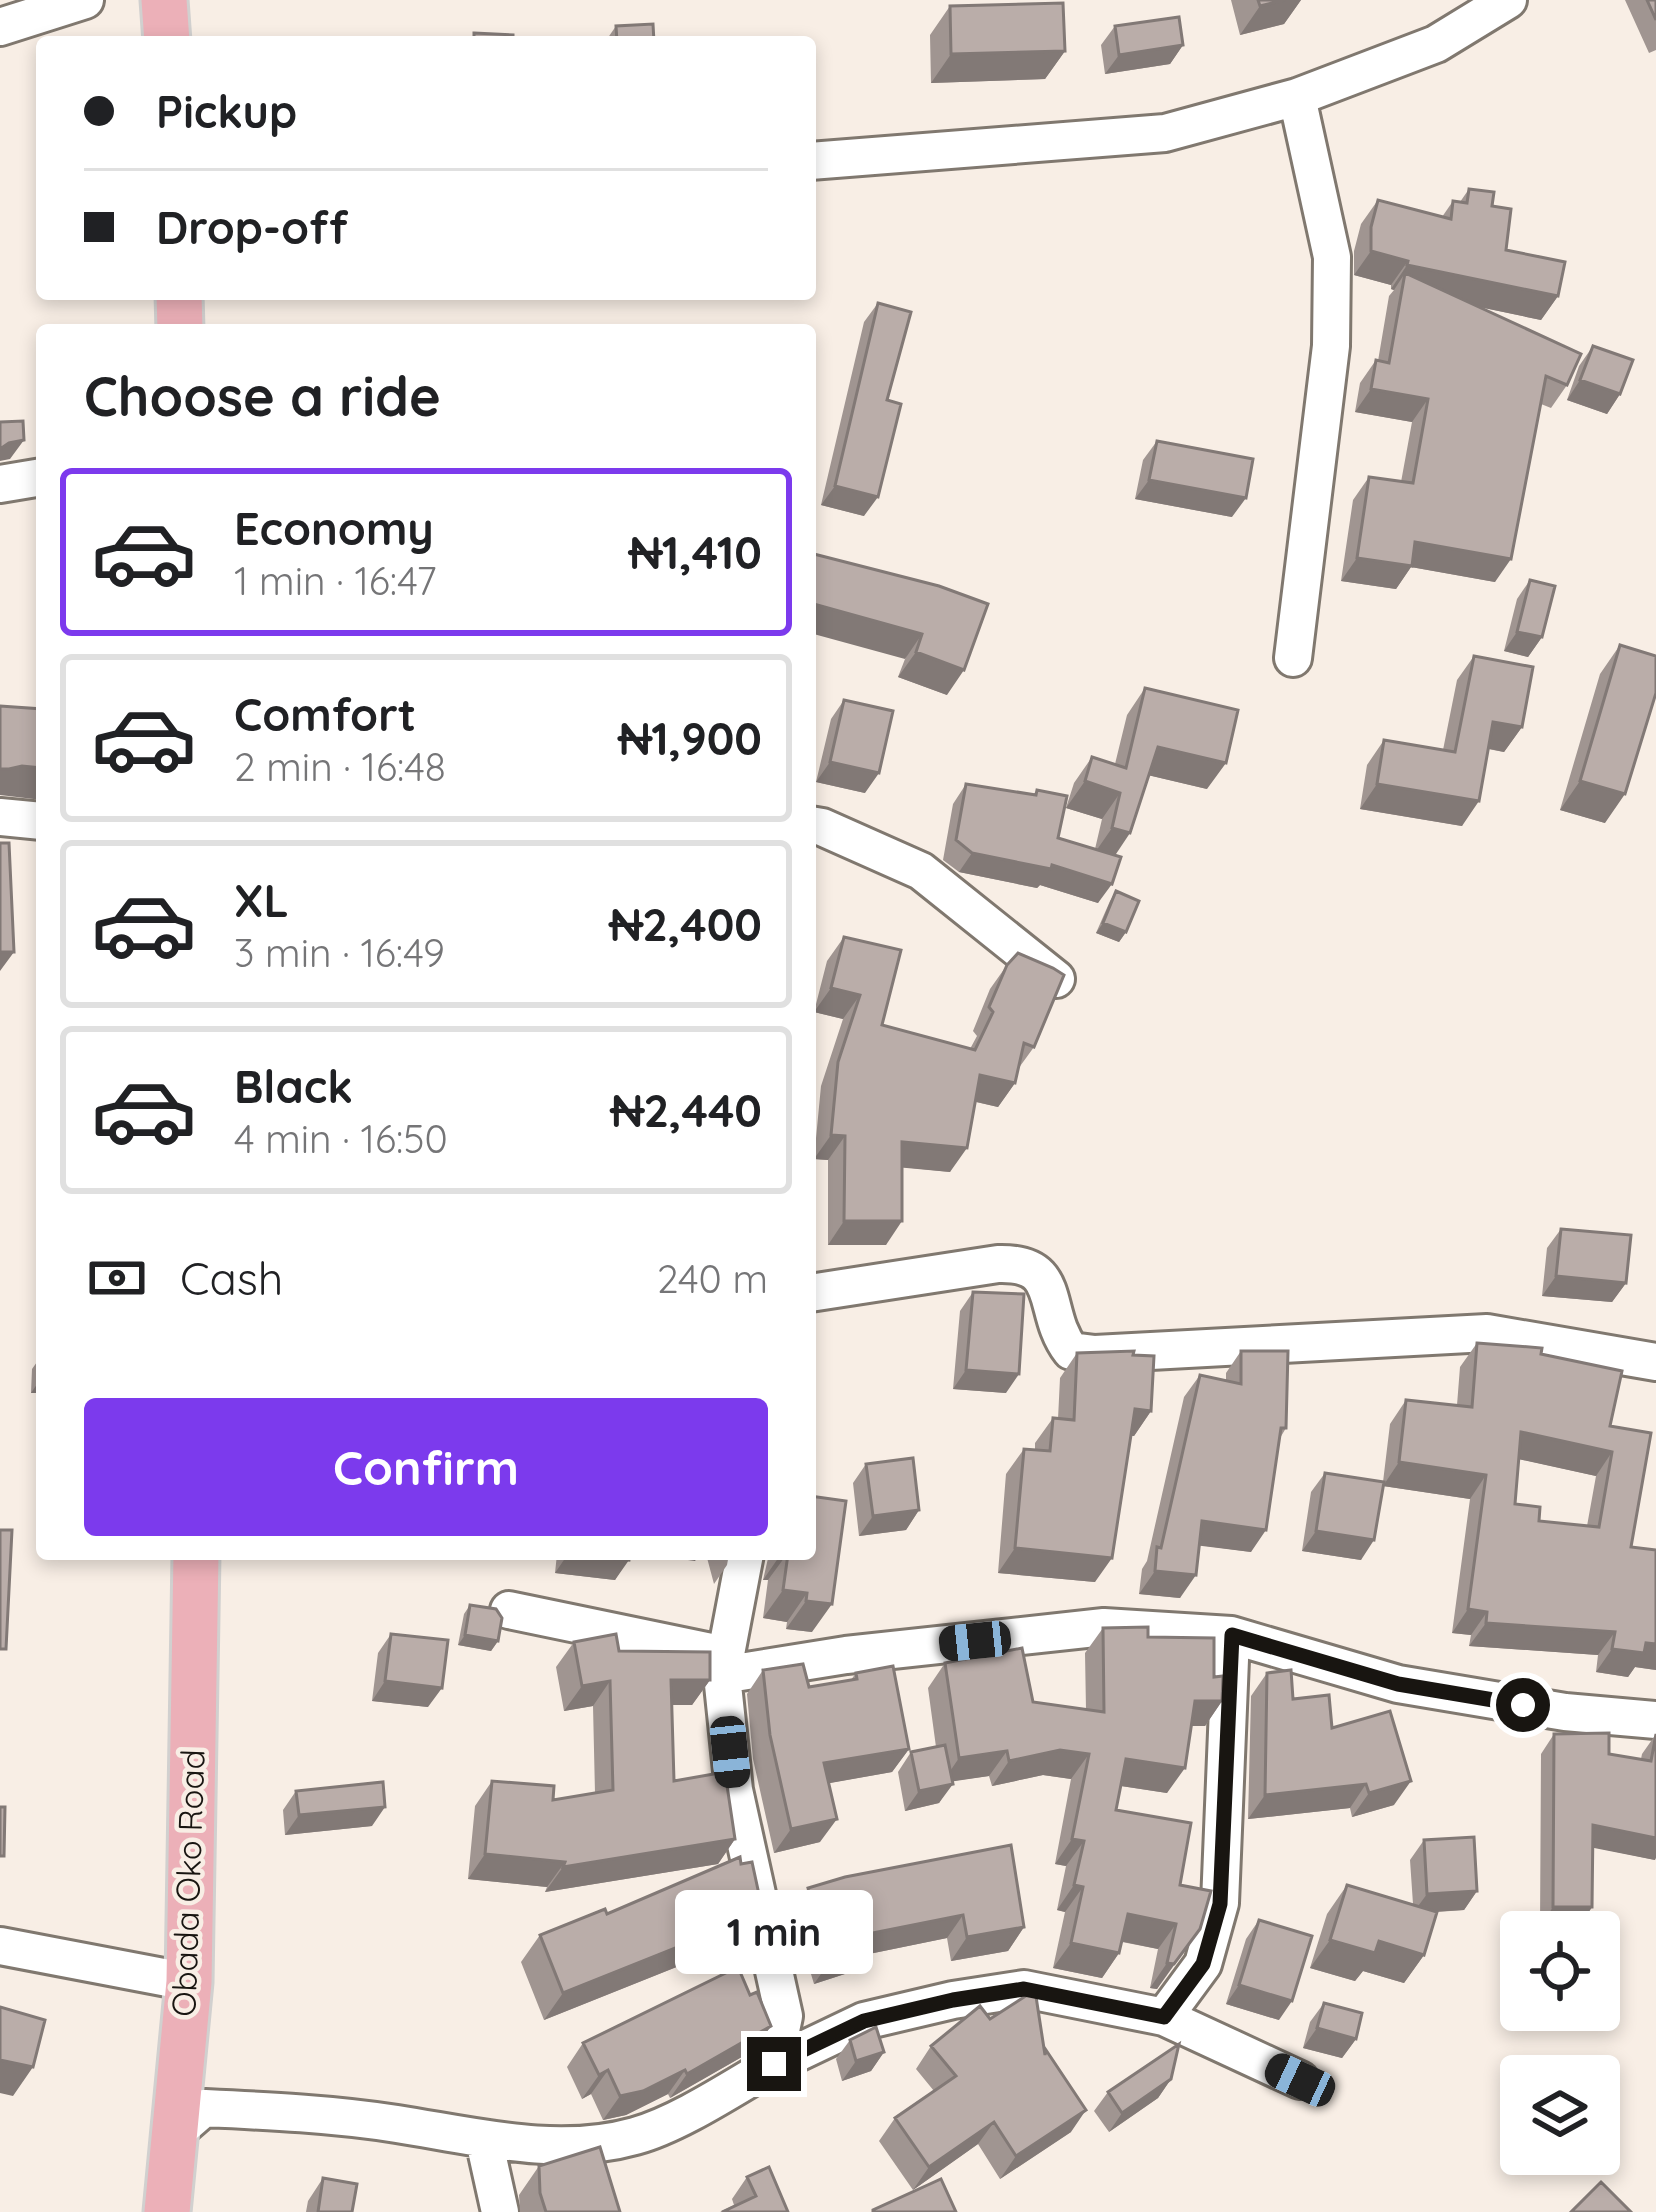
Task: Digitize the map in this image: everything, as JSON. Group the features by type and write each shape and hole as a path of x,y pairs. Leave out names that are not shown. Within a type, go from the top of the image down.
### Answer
{"main road":[{"path":"164,0 167,36"},
{"name":"Obada Oko Road","path":"167,2212 188,1982 196,1560"}],"street":[{"path":"0,27 85,0"},
{"path":"816,161 1165,133 1297,97 1436,44 1508,0"},
{"path":"1293,658 1331,346 1332,256 1297,97"},
{"path":"0,484 36,478"},
{"path":"0,817 36,820"},
{"path":"816,826 921,871 1056,979"},
{"path":"816,1292 1023,1263 1042,1276 1053,1319 1071,1351 1095,1354 1486,1333 1656,1362"},
{"path":"744,1560 724,1665 734,1790 784,2016 774,2064"},
{"path":"509,1610 724,1665 1104,1628 1232,1635 1398,1684 1565,1712 1656,1720"},
{"path":"1164,2017 1203,1964 1220,1904 1232,1635"},
{"path":"0,1946 188,1982"},
{"path":"174,2134 204,2108 394,2123 484,2140 562,2144 635,2136 864,2021 1024,1989 1164,2017 1300,2080"},
{"path":"484,2140 500,2212"}],"building":[{"path":"1063,3 1065,51 951,54 950,6"},
{"path":"1179,17 1183,45 1119,55 1115,26"},
{"path":"653,24 654,36 617,36 616,26"},
{"path":"1469,189 1494,192 1492,206 1511,209 1506,250 1565,262 1558,296 1407,265 1408,261 1371,251 1378,200 1451,219 1453,201 1467,203"},
{"path":"1405,273 1581,354 1567,385 1546,376 1511,559 1415,542 1412,566 1357,558 1369,477 1413,483 1428,399 1371,389 1376,360 1389,363"},
{"path":"878,303 911,312 887,400 901,404 878,497 835,486"},
{"path":"1593,346 1633,360 1620,394 1580,380"},
{"path":"23,421 24,440 0,449 0,422"},
{"path":"1157,441 1253,459 1246,498 1149,480"},
{"path":"816,555 939,586 988,604 964,670 916,652 922,634 816,605"},
{"path":"1530,580 1555,586 1542,637 1517,632"},
{"path":"1620,645 1656,656 1656,693 1625,794 1580,781"},
{"path":"1474,656 1533,667 1522,727 1493,722 1479,801 1377,784 1384,740 1455,752"},
{"path":"1145,688 1238,710 1226,763 1158,747 1130,833 1112,828 1120,793 1085,781 1092,757 1126,768"},
{"path":"844,700 893,711 879,773 830,762"},
{"path":"0,706 36,709 36,767 0,769"},
{"path":"966,784 1067,796 1058,838 1121,857 1112,884 1052,865 1051,869 972,853 956,840"},
{"path":"0,843 9,843 14,952 0,952"},
{"path":"1116,891 1139,901 1126,932 1103,923"},
{"path":"844,937 901,950 882,1025 975,1050 1007,965 1018,953 1064,975 1034,1047 1024,1043 1015,1083 980,1075 967,1148 902,1142 902,1221 844,1221 845,1136 831,1135 838,1062 860,995 831,988"},
{"path":"1561,1229 1631,1235 1626,1283 1556,1276"},
{"path":"973,1292 1024,1294 1019,1374 966,1370"},
{"path":"1477,1343 1542,1348 1541,1354 1622,1371 1610,1426 1651,1433 1631,1547 1656,1550 1656,1644 1646,1643 1644,1653 1612,1649 1615,1632 1486,1623 1487,1612 1468,1609 1486,1475 1399,1462 1406,1400 1472,1407","holes":["1521,1432 1612,1452 1599,1527 1539,1521 1540,1507 1515,1504"]},
{"path":"1134,1351 1133,1355 1154,1356 1151,1411 1135,1409 1112,1558 1015,1548 1024,1449 1050,1451 1053,1418 1074,1420 1077,1353"},
{"path":"1241,1351 1288,1351 1286,1428 1281,1428 1266,1530 1202,1521 1196,1575 1155,1571 1200,1375 1241,1384"},
{"path":"913,1458 919,1510 873,1516 866,1464"},
{"path":"1325,1473 1384,1482 1374,1540 1316,1531"},
{"path":"816,1497 846,1501 832,1604 806,1601 807,1593 783,1590 787,1560 816,1560"},
{"path":"0,1530 12,1530 6,1649 0,1649"},
{"path":"470,1605 496,1609 502,1618 498,1641 465,1635"},
{"path":"1148,1627 1148,1637 1214,1638 1214,1677 1223,1676 1222,1701 1195,1701 1185,1768 1126,1759 1116,1810 1191,1823 1180,1885 1211,1891 1200,1929 1174,1964 1167,1963 1176,1924 1128,1914 1119,1953 1071,1943 1083,1887 1074,1885 1084,1841 1072,1839 1089,1754 1060,1750 1009,1761 1007,1751 959,1758 945,1663 1022,1648 1033,1702 1104,1712 1103,1628"},
{"path":"391,1634 448,1640 442,1688 385,1681"},
{"path":"616,1634 619,1651 710,1652 710,1680 671,1680 674,1781 725,1772 735,1839 563,1867 565,1862 485,1854 492,1781 554,1786 553,1800 613,1790 610,1681 582,1686 574,1642"},
{"path":"803,1664 809,1687 857,1679 856,1673 893,1666 909,1749 824,1763 837,1819 791,1829 770,1735 763,1670"},
{"path":"1291,1670 1293,1699 1329,1695 1332,1728 1390,1711 1411,1781 1369,1793 1366,1784 1265,1795 1267,1673"},
{"path":"1609,1733 1609,1754 1651,1761 1656,1734 1656,1838 1593,1825 1592,1907 1553,1907 1554,1734"},
{"path":"945,1745 953,1784 919,1791 911,1752"},
{"path":"383,1782 385,1807 299,1815 296,1791"},
{"path":"0,1807 5,1807 4,1856 0,1856"},
{"path":"1474,1837 1477,1891 1427,1894 1424,1840"},
{"path":"1011,1845 1024,1927 967,1937 963,1915 863,1935 867,1949 830,1961 808,1888"},
{"path":"740,1857 741,1864 752,1862 763,1913 563,1993 540,1935 605,1909 607,1914"},
{"path":"1347,1885 1437,1912 1424,1955 1379,1941 1375,1953 1330,1940"},
{"path":"1259,1920 1312,1936 1292,2001 1239,1985"},
{"path":"738,1967 750,1995 757,1992 771,2026 687,2074 685,2070 643,2091 620,2096 608,2070 599,2075 583,2043"},
{"path":"1035,1990 1045,2055 1046,2050 1086,2110 1016,2156 994,2122 929,2167 895,2118 956,2076 931,2046 980,2006 990,2019"},
{"path":"1324,2003 1362,2013 1356,2039 1317,2028"},
{"path":"0,2007 45,2020 33,2067 0,2060"},
{"path":"876,2027 884,2052 856,2061 850,2040"},
{"path":"1179,2044 1171,2079 1122,2113 1108,2092"},
{"path":"600,2147 620,2212 546,2212 539,2166"},
{"path":"769,2167 788,2212 722,2212 756,2196 747,2177"},
{"path":"323,2178 357,2184 352,2212 318,2212"},
{"path":"941,2179 956,2212 873,2212 873,2210"},
{"path":"1601,2182 1631,2212 1571,2212"}],"route":[{"path":"774,2064 864,2021 1024,1989 1164,2017 1203,1964 1220,1904 1232,1635 1398,1684 1523,1705"}]}
